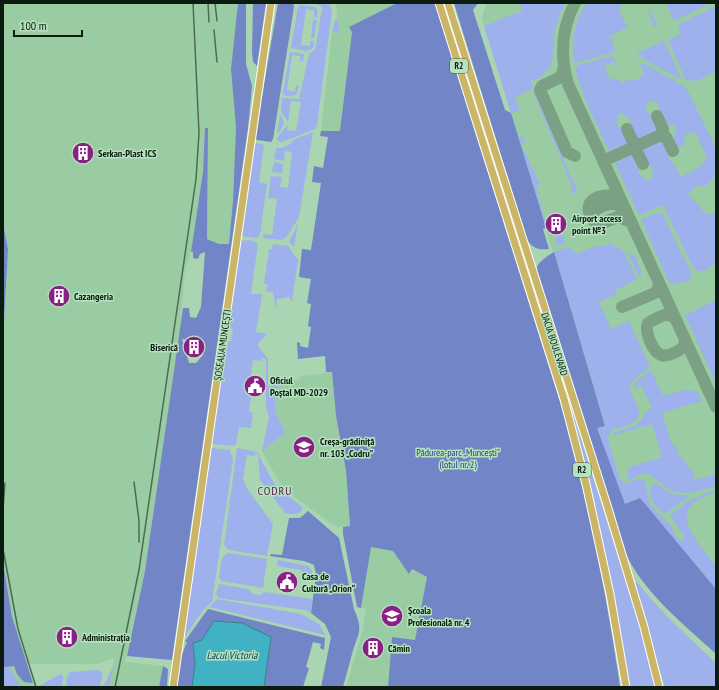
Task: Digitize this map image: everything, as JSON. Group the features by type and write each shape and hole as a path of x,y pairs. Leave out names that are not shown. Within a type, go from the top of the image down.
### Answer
{"main road":[{"name":"ȘOSEAUA MUNCEȘTI","path":"173,687 271,3"},
{"name":"DACIA BOULEVARD","path":"439,3 564,400 586,484 610,594 626,687"},
{"name":"DACIA BOULEVARD","path":"448,3 619,545 644,627 659,687"},
{"path":"522,265 530,263"}],"shaded area":[{"path":"3,3 238,3 231,69 236,128 233,201 229,245 219,244 207,239 208,128 205,128 203,172 191,252 185,270 180,329 145,571 125,662 163,666 159,687 88,687 108,685 115,658 97,664 27,664 34,687 3,687 3,338 8,249 3,224"},
{"path":"314,3 329,3 332,11 317,125 315,129 282,142 278,141 277,138 288,125 287,130 296,131 301,102 291,101 288,122 281,111 282,98 299,99 309,54 315,50 322,8"},
{"path":"336,3 397,3 349,27 352,32 340,131 321,131 332,32 339,33"},
{"path":"442,3 445,3 526,261 524,262"},
{"path":"486,3 716,3 716,589 640,499 625,505 605,425 482,18"},
{"path":"520,3 565,3 555,27 552,64 540,78 531,81 533,86 530,90 515,97 520,110 511,113 484,26 522,11"},
{"path":"586,3 623,3 619,11 628,27 610,36 615,50 611,53 574,63 574,32"},
{"path":"666,3 711,3 674,21"},
{"path":"298,6 315,7 317,9 317,17 314,17 314,10 306,9 301,45 310,46 310,41 314,41 313,48 307,51 291,48"},
{"path":"716,6 716,73 714,72 697,81 686,80 668,40 680,34 678,25"},
{"path":"648,10 658,26 657,28 653,25"},
{"path":"338,19 339,33 332,32 335,20"},
{"path":"313,20 317,20 314,38 311,38"},
{"path":"664,41 682,80 642,58 637,53"},
{"path":"290,52 304,54 303,61 300,61 300,56 292,55 287,90 295,92 296,85 299,86 296,95 285,96 283,93"},
{"path":"611,56 614,58 618,70 613,62 604,66 610,80 615,78 623,83 630,79 634,81 640,78 644,74 640,64 643,63 685,87 714,144 716,150 716,164 713,178 709,183 704,186 697,186 688,194 705,213 708,215 716,213 716,262 704,271 694,269 663,205 639,215 615,163 619,162 618,159 629,152 633,152 641,165 639,166 641,169 638,171 642,178 644,177 646,181 653,177 651,174 654,172 650,165 648,166 640,149 658,139 662,139 670,152 669,153 671,156 668,157 672,164 674,163 681,177 701,166 707,158 695,131 683,136 686,144 675,149 670,138 675,136 674,133 677,131 674,124 664,126 659,115 658,110 660,109 657,102 655,103 653,100 646,103 648,106 645,108 648,114 651,113 659,131 637,142 629,128 630,127 628,124 631,122 628,116 625,117 623,113 617,116 618,120 616,121 619,128 621,127 630,142 629,145 619,151 614,152 613,149 609,151 584,97 575,69 578,65"},
{"path":"534,91 577,190 576,193 572,193 570,181 533,92"},
{"path":"280,115 284,123 277,134"},
{"path":"313,132 299,217 286,238 281,240 263,238 263,234 272,235 277,199 268,198 271,176 282,177 280,187 288,188 292,152 285,151 284,161 274,159 276,148 282,148 292,143 291,141"},
{"path":"523,136 525,142 521,144 540,184 536,187 544,218 550,227 546,228 519,138"},
{"path":"257,143 264,145 259,182 267,184 260,235 257,238 241,236 253,147"},
{"path":"274,162 283,164 282,173 272,172"},
{"path":"657,213 662,213 690,270 692,277 685,282 670,284 641,219"},
{"path":"298,224 294,247 289,242"},
{"path":"560,235 565,240 560,245 555,240"},
{"path":"247,240 258,244 251,294 262,294 256,332 267,334 257,345 268,359 268,387 284,382 275,390 275,393 276,413 284,430 284,434 262,451 269,417 266,408 266,359 262,358 261,361 253,360 250,384 253,385 249,412 253,413 251,428 239,427 236,444 234,446 212,444 211,441 225,348 227,341 231,341 233,329 229,328 227,325 239,241"},
{"path":"611,243 613,246 623,250 637,279 615,291 616,295 599,302 611,329 629,321 650,367 631,382 630,386 632,395 639,410 639,416 633,423 611,430 608,438 619,478 625,484 637,479 645,481 650,505 672,527 673,532 680,542 685,537 670,516 688,501 716,489 716,492 693,504 688,510 687,518 693,535 715,564 717,573 716,589 640,499 625,505 597,428 605,425 554,252 569,247 576,254 596,246 604,246"},
{"path":"273,244 288,246 298,260 292,302 289,297 277,299 276,310 273,292 266,291 268,285 264,284 269,249 272,249"},
{"path":"627,251 635,256 642,273 639,277"},
{"path":"527,267 638,621 655,687 628,687 607,564 525,268"},
{"path":"716,300 716,383 685,315"},
{"path":"651,370 663,396 683,390 697,391 702,401 662,413 672,445 676,445 679,457 682,456 688,468 691,468 695,480 716,474 716,486 696,492 684,493 672,490 644,473 627,481 625,479 629,478 627,468 662,457 652,424 611,436 614,433 637,424 652,408 641,385 633,389 635,383"},
{"name":"Creșa-grădiniță nr. 103 „Codru”","path":"332,372 336,416 346,470 350,527 338,527 327,521 287,491 281,485 262,451 284,434 284,430 276,413 275,390 284,382 297,380 301,376"},
{"path":"211,448 230,450 233,460 212,602 203,610 184,638 209,450"},
{"path":"237,448 257,452 275,485 303,508 302,511 298,513 285,513 260,480 258,455 255,453 255,456 247,455 243,479 246,487 273,524 267,556 229,550 224,545"},
{"path":"657,484 673,494 689,496 665,514 655,505 651,498 651,485"},
{"name":"Școala Profesională nr. 4","path":"370,547 393,551 409,573 412,569 427,577 426,583 415,640 392,638 388,687 346,687 363,629 366,608 361,608"},
{"path":"228,553 267,559 263,588 221,581 219,577 222,558"},
{"path":"278,560 308,566 312,571 311,577 301,576 302,570 277,566"},
{"path":"637,582 665,614 716,663 716,687 665,687 635,584"},
{"path":"219,584 249,589 252,594 260,595 265,592 312,599 311,613 305,610 219,598 216,594"},
{"path":"217,599 301,614 320,625 325,635 210,607"},
{"path":"114,665 109,685 104,685"},
{"path":"3,667 9,667 19,684 14,687 3,687"},
{"path":"99,670 103,674 100,686 66,687 67,677 70,672"},
{"path":"60,674 63,676 62,687 38,687"}],"green space":[{"path":"238,3 246,3 246,64 252,86 248,128 172,660 127,656 145,571 183,308 189,308 190,317 196,318 201,307 205,252 200,254 198,259 193,258 193,252 191,252 203,172 205,128 208,128 207,239 219,244 229,244 233,201 236,128 231,69","holes":["182,339 204,342 203,355 196,363 189,363"]},
{"path":"253,3 266,3 257,66 253,62 252,52"},
{"path":"278,3 293,3 294,7 273,139 271,142 257,140 255,138"},
{"name":"Pădurea-parc „Muncești” (lotul nr. 2)","path":"397,3 435,3 564,415 596,550 620,687 388,687 392,637 415,640 427,577 412,569 409,574 393,551 371,547 361,608 357,607 343,534 343,527 350,526 346,470 336,416 332,372 326,372 325,356 298,359 297,342 300,343 300,346 308,348 311,327 308,326 311,304 307,303 311,279 299,277 302,249 311,250 321,183 312,182 314,166 323,168 328,137 320,136 321,131 340,131 352,32 349,27"},
{"path":"454,3 478,3 473,10 505,110 511,113 546,228 543,229 549,249 536,248 527,240"},
{"path":"3,224 8,249 3,338"},
{"path":"554,252 605,426 597,428 625,504 640,498 716,589 715,653 676,618 652,593 641,579 624,550 536,273 539,263"},
{"path":"308,511 339,538 354,609 359,623 359,632 343,687 321,687 331,637 325,624 311,613 316,574 314,565 304,561 270,556 271,554 282,555 289,518 300,518"},
{"path":"3,563 12,617 33,683 24,682 17,674 14,666 3,667"},
{"path":"208,609 325,638 324,650 320,648 321,644 313,642 306,667 309,668 303,687 264,687 270,637 214,621 202,640 193,644 195,663 192,687 176,687 181,657 187,642 185,641"},
{"path":"163,666 168,669 167,687 159,687"}],"water":[{"name":"Lacul Victoria","path":"214,621 242,623 271,637 264,687 192,687 195,663 193,643 202,640"}],"taxiway":[{"path":"575,3 570,13 563,43 565,74 568,84 716,407"},
{"path":"564,67 561,77 542,86 540,90 567,152 575,156"},
{"path":"657,116 663,129 661,135"},
{"path":"627,129 633,142 632,148"},
{"path":"661,135 666,137 673,151"},
{"path":"603,161 661,135"},
{"path":"631,148 637,152 643,164"},
{"path":"621,200 610,196 598,197 590,204 590,215 593,220 599,224 618,217 631,222"},
{"path":"593,220 593,212 605,205 614,204 625,210"},
{"path":"622,307 655,293 658,289 659,283"},
{"path":"675,318 665,315 648,323 647,331 652,346 658,353 665,356 680,350 685,341"}],"railway":[{"path":"115,687 139,570 196,179 199,133 193,3"},
{"path":"208,3 209,22"},
{"path":"215,3 217,21"},
{"path":"214,30 217,62"},
{"path":"134,482 139,521 139,542"},
{"path":"3,509 5,483"},
{"path":"3,549 18,629 36,687"}],"place":[{"name":"Serkan-Plast ICS","path":"83,153"},
{"name":"Airport access point №3","path":"556,224"},
{"name":"Cazangeria","path":"59,296"},
{"name":"Biserică","path":"194,347"},
{"name":"Oficiul Poștal MD-2029","path":"255,386"},
{"name":"Creșa-grădiniță nr. 103 „Codru”","path":"304,447"},
{"name":"Casa de Cultură „Orion“","path":"287,582"},
{"name":"Școala Profesională nr. 4","path":"392,616"},
{"name":"Administrația","path":"67,637"},
{"name":"Cămin","path":"373,648"}],"district":[{"name":"CODRU","path":"275,491"}]}
